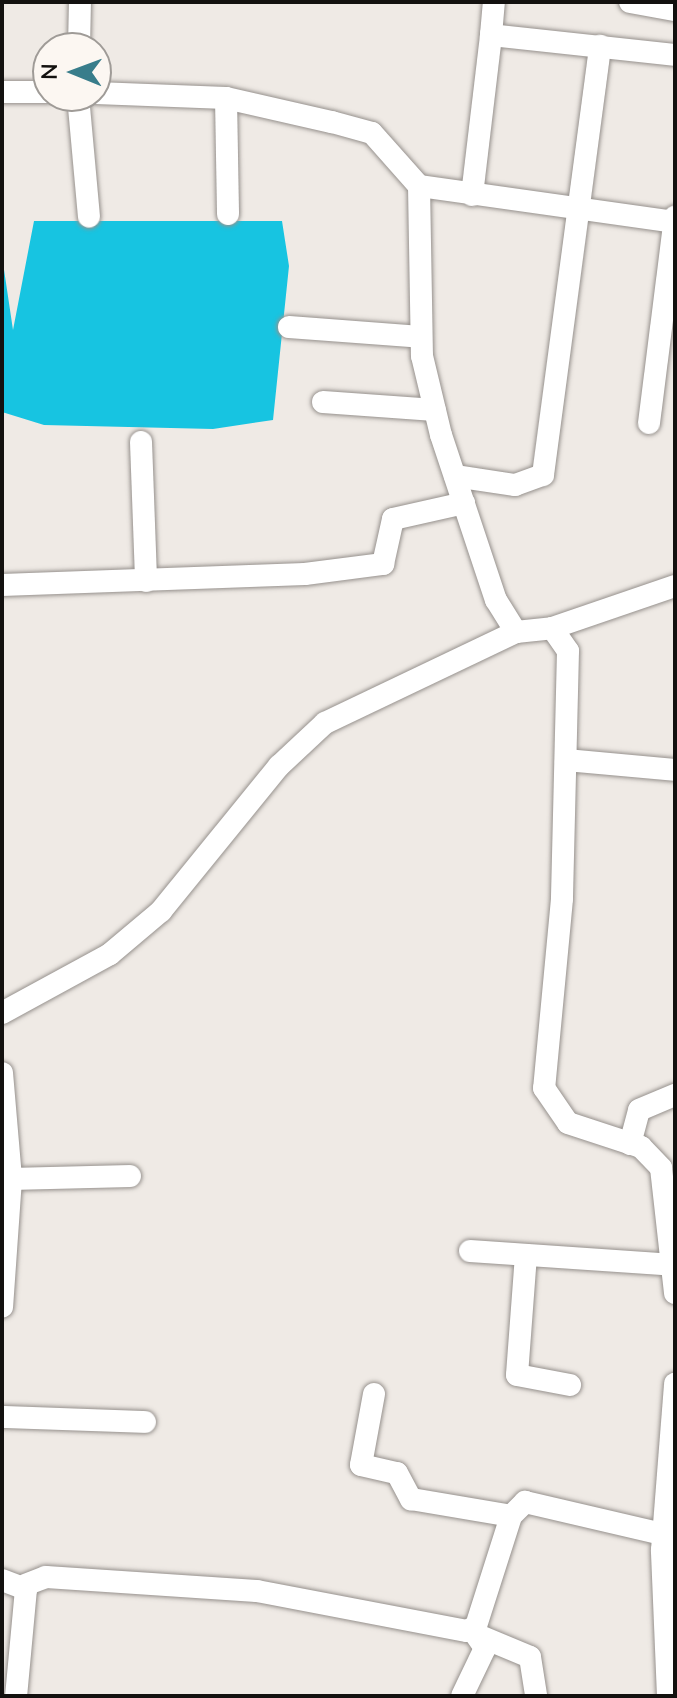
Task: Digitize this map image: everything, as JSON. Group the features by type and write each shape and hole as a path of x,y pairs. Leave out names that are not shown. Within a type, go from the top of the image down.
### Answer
{"street":[{"path":"79,32 80,2"},
{"path":"472,195 494,2"},
{"path":"630,2 675,10"},
{"path":"491,35 675,55"},
{"path":"455,476 515,485 543,475 600,46"},
{"path":"2,92 32,92"},
{"path":"112,94 226,98 372,133 419,186 577,211 675,220 649,423"},
{"path":"226,98 228,214"},
{"path":"79,112 89,217"},
{"path":"419,186 421,337 435,410 496,600 516,632"},
{"path":"289,327 421,337"},
{"path":"323,402 435,410"},
{"path":"141,442 146,581"},
{"path":"2,585 146,581 383,564 393,519 464,503"},
{"path":"2,1013 110,954 161,911 279,766 325,723 516,632 552,628 675,586"},
{"path":"552,628 568,651 566,760 544,1088 568,1123 630,1144 661,1168 672,1221 675,1293"},
{"path":"566,760 675,770"},
{"path":"2,1073 11,1179 2,1307"},
{"path":"630,1144 639,1110 675,1095"},
{"path":"11,1179 130,1176"},
{"path":"470,1251 674,1265"},
{"path":"526,1255 517,1375 570,1385"},
{"path":"668,1696 669,1609 663,1534 674,1437 675,1384"},
{"path":"374,1394 361,1465 397,1473 411,1499 511,1516"},
{"path":"2,1417 145,1422"},
{"path":"462,1696 485,1648 477,1634 511,1516 517,1506 535,1503 663,1534"},
{"path":"2,1580 25,1585 46,1577 257,1591 477,1634 530,1657 536,1696"},
{"path":"16,1696 25,1585"}],"water":[{"path":"34,221 282,221 289,266 273,420 213,429 44,425 2,412 2,256 13,330"}]}
